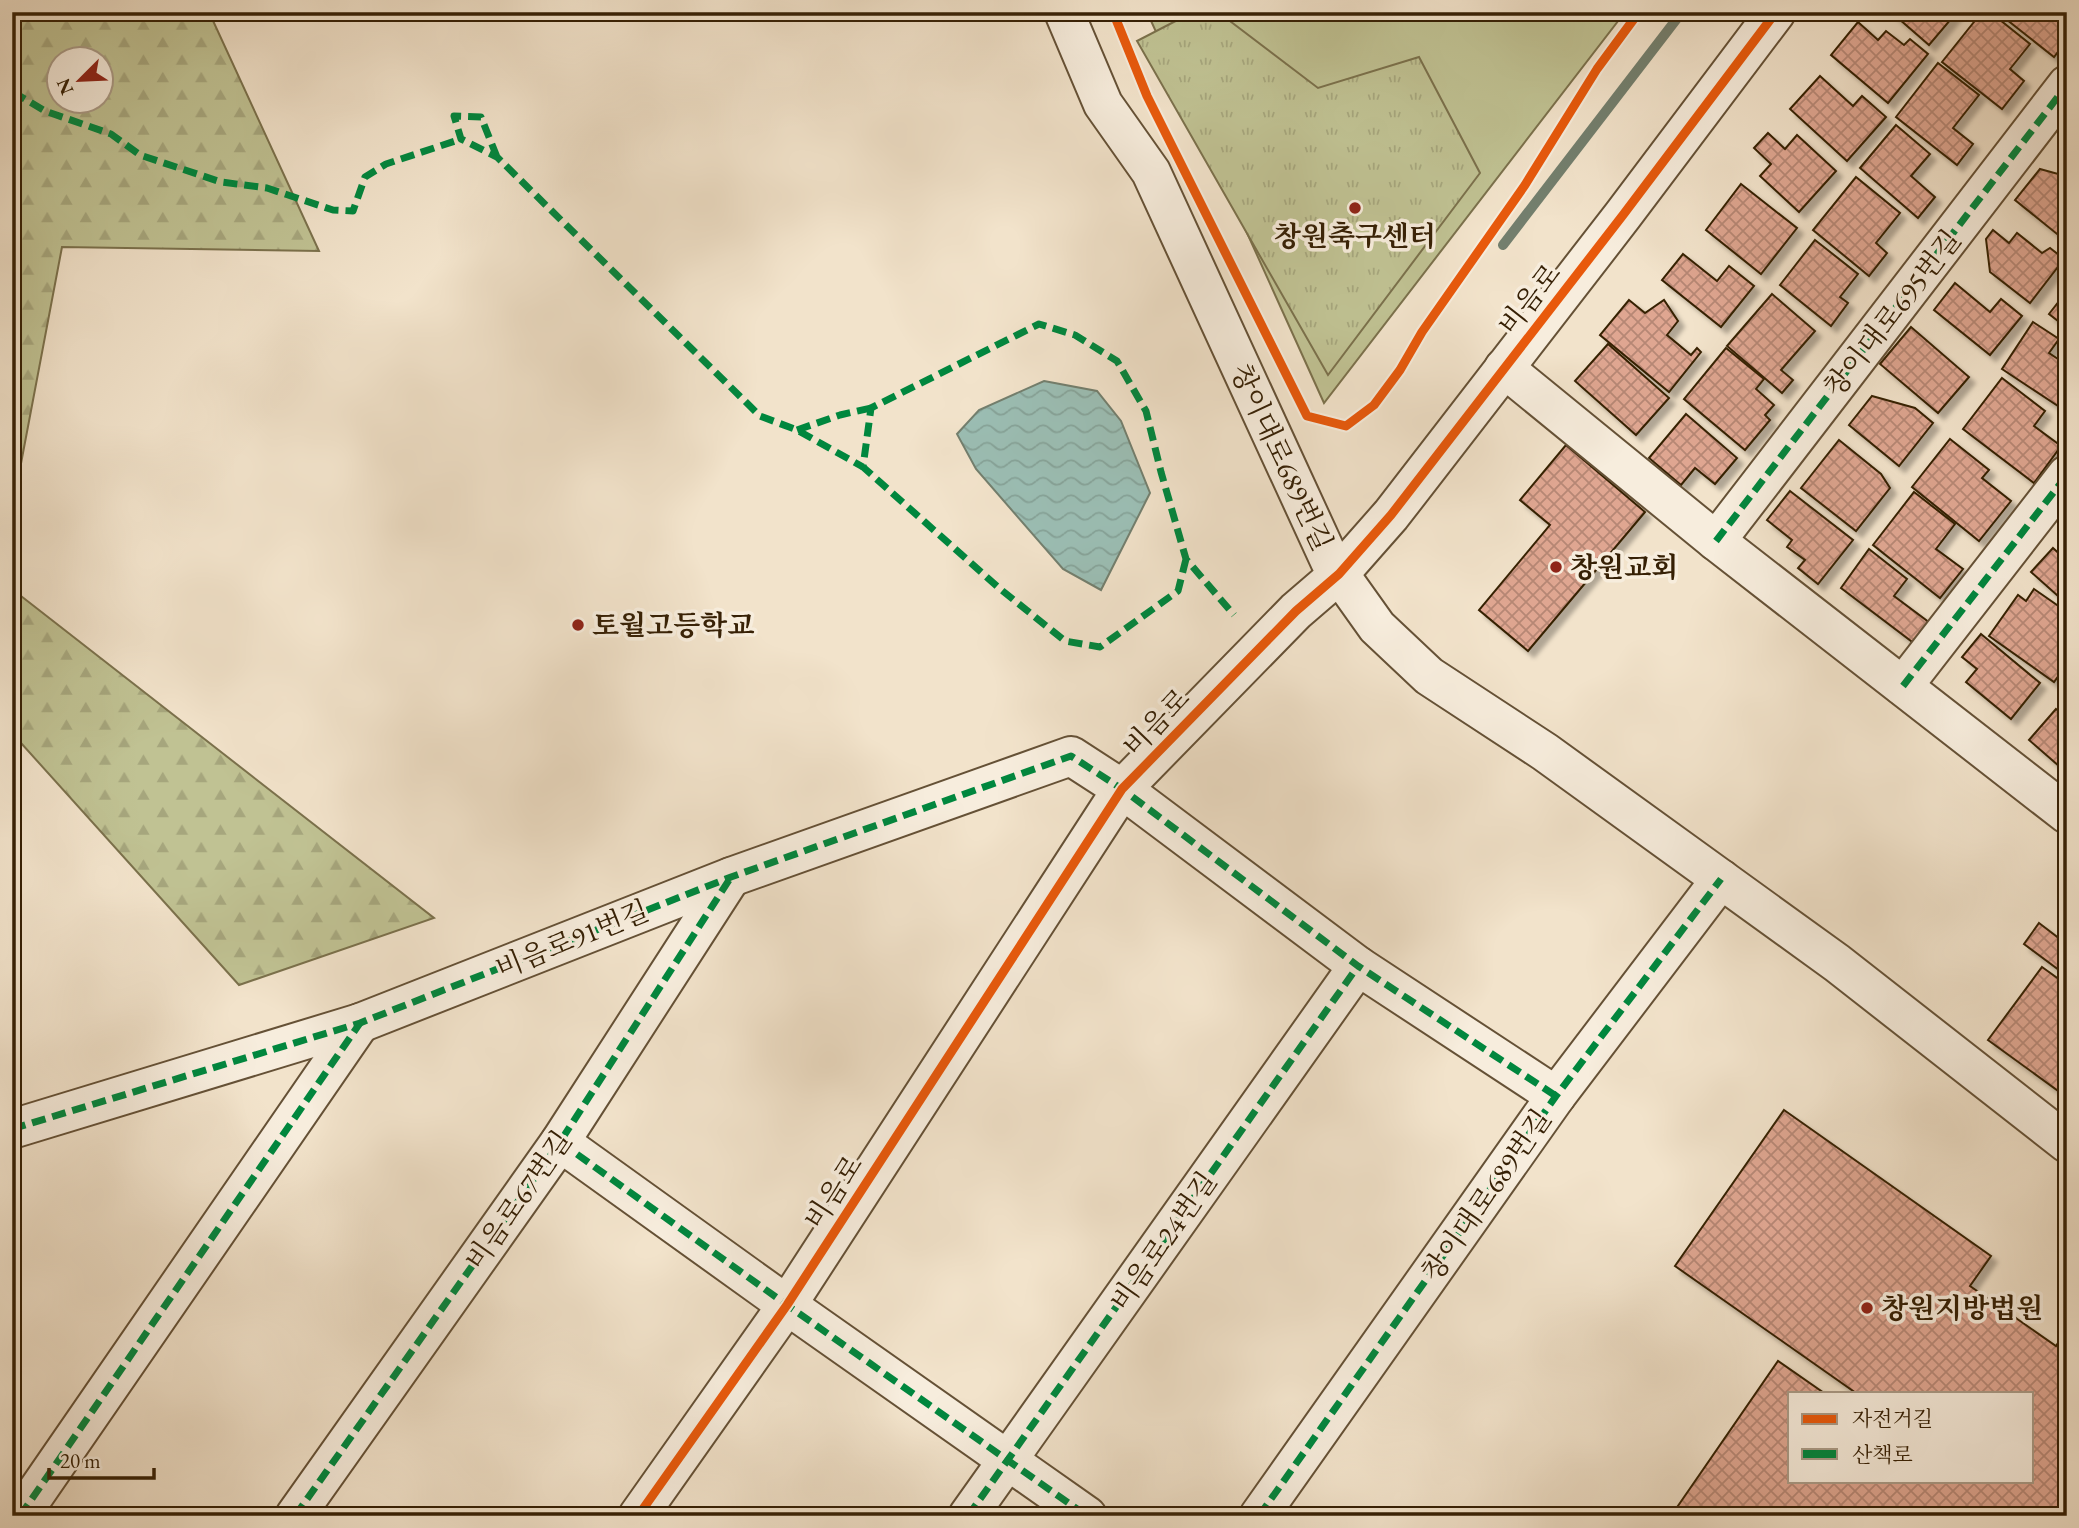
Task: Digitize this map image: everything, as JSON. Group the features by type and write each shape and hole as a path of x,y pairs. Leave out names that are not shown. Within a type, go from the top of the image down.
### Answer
{"street":[{"name":"창이대로689번길","path":"1064,12 1103,104 1151,172 1330,561 1377,627 1429,676 1545,752 1837,963 2067,1143"},
{"name":"비음로","path":"638,1516 787,1305 1122,789 1296,611 1339,574 1391,515 1776,12"},
{"name":"창이대로695번길","path":"1716,541 2067,85"},
{"path":"1504,368 1716,541 2067,814"},
{"path":"1903,686 2067,474"},
{"name":"비음로91번길","path":"12,1129 360,1023 731,877 1071,756 1122,789"},
{"name":"비음로","path":"1122,789 1358,966 1556,1096"},
{"name":"비음로67번길","path":"296,1516 560,1142 731,877"},
{"name":"창이대로689번길","path":"1259,1516 1556,1096 1721,880"},
{"name":"비음로24번길","path":"968,1516 1358,966"},
{"path":"19,1513 360,1023"},
{"path":"560,1142 1087,1516"}],"green space":[{"path":"12,12 209,12 319,251 62,247 12,511"},
{"name":"창원축구센터","path":"1147,12 1625,12 1324,403"},
{"name":"창원축구센터","path":"1193,12 1218,12 1318,88 1419,57 1480,173 1328,375 1137,41"},
{"path":"12,589 434,918 239,985 12,733"}],"water":[{"path":"1044,381 1097,391 1121,421 1150,493 1101,590 1063,569 976,469 957,434 979,410"}],"building":[{"path":"1891,12 1957,12 1929,45"},
{"path":"1982,12 1990,12 2030,44 2010,69 2024,81 2002,109 1942,62"},
{"path":"1997,12 2067,12 2067,40 2054,57"},
{"path":"1858,22 1878,40 1886,31 1904,45 1910,39 1928,54 1888,103 1831,55"},
{"path":"1938,63 1979,95 1953,128 1973,144 1957,165 1896,117"},
{"path":"1820,76 1853,106 1862,96 1886,117 1847,161 1790,109"},
{"path":"1896,125 1930,154 1911,176 1935,197 1918,218 1860,168"},
{"path":"1768,133 1785,149 1797,135 1836,171 1799,212 1760,176 1771,164 1754,148"},
{"path":"2040,169 2058,174 2067,169 2067,242 2015,200"},
{"path":"1856,177 1900,213 1876,243 1887,253 1869,276 1813,230"},
{"path":"1741,184 1797,228 1761,274 1706,230"},
{"path":"1993,230 2009,243 2017,233 2042,253 2050,248 2064,259 2030,303 1990,272 1986,239"},
{"path":"1815,240 1858,274 1840,297 1848,303 1831,326 1780,285"},
{"path":"1683,254 1717,281 1729,266 1754,286 1721,327 1662,280"},
{"path":"1955,283 1990,312 2001,299 2022,316 1990,355 1934,310"},
{"path":"2067,291 2067,328 2049,314"},
{"path":"1772,294 1815,331 1781,370 1793,380 1782,393 1727,346"},
{"path":"1629,300 1645,313 1664,300 1678,321 1667,335 1691,355 1697,348 1701,352 1669,392 1600,335"},
{"path":"2033,322 2059,339 2049,353 2067,365 2067,412 2002,369"},
{"path":"1911,327 1969,377 1938,413 1880,364"},
{"path":"1608,344 1669,398 1636,435 1575,381"},
{"path":"1726,348 1764,379 1756,389 1774,405 1765,415 1770,420 1745,450 1684,399"},
{"path":"2002,378 2045,411 2034,426 2061,446 2034,483 1963,429"},
{"path":"1872,396 1915,408 1933,423 1899,466 1849,425"},
{"path":"1686,414 1737,458 1715,484 1695,468 1681,485 1649,458"},
{"path":"1950,439 1989,470 1982,478 2011,501 1979,541 1912,487"},
{"path":"1839,440 1881,474 1890,488 1856,531 1801,488"},
{"name":"창원교회","path":"1566,445 1645,512 1528,651 1479,610 1550,525 1520,500"},
{"path":"1790,491 1853,540 1818,584 1798,568 1805,560 1787,547 1792,540 1767,520"},
{"path":"1914,492 1955,524 1936,549 1963,569 1940,598 1873,545"},
{"path":"2053,548 2067,558 2067,604 2031,572"},
{"path":"1869,549 1907,579 1894,596 1930,623 1915,644 1841,588"},
{"path":"2034,589 2067,612 2067,664 2054,682 1989,636 2018,595 2026,601"},
{"path":"1981,634 2040,683 2011,719 1966,682 1977,669 1962,657"},
{"path":"2056,709 2067,716 2067,773 2029,740"},
{"path":"2039,923 2060,939 2067,929 2067,976 2024,944"},
{"path":"2042,967 2067,985 2067,1084 2061,1093 1988,1040"},
{"name":"창원지방법원","path":"1784,1110 1991,1256 1970,1286 2056,1346 2067,1329 2067,1516 1671,1516 1778,1361 1823,1392 1788,1392 1788,1482 2034,1482 2034,1392 1855,1392 1675,1266"}],"waterway":[{"path":"1503,245 1682,12"}],"marked path":[{"path":"1716,541 2067,85"},
{"path":"12,96 18,95 45,111 111,134 140,155 221,182 267,188 333,210 353,211 365,177 386,164 461,139"},
{"path":"497,157 481,117 454,116 461,139 497,157 760,416 797,430 863,467"},
{"path":"1186,559 1178,591 1100,647 1065,641 999,588 863,467 871,408 1039,324 1075,335 1117,361 1146,411 1186,559 1234,615"},
{"path":"797,430 840,415 871,408"},
{"path":"1903,686 2067,475"},
{"path":"12,1129 360,1023 731,877 1071,756 1122,789 1358,966 1556,1096"},
{"path":"295,1516 560,1142 731,877"},
{"path":"1259,1516 1556,1096 1721,879"},
{"path":"968,1516 1358,966"},
{"path":"20,1516 360,1023"},
{"path":"560,1142 1087,1516"}],"cycle path":[{"path":"1113,12 1147,96 1307,416 1346,426 1374,405 1400,370 1422,332 1525,185 1597,69 1639,12"},
{"path":"638,1516 787,1305 1122,789 1296,611 1339,574 1391,515 1776,12"}],"place":[{"name":"창원축구센터","path":"1355,208"},
{"name":"창원교회","path":"1556,567"},
{"name":"토월고등학교","path":"578,625"},
{"name":"창원지방법원","path":"1867,1308"}]}
